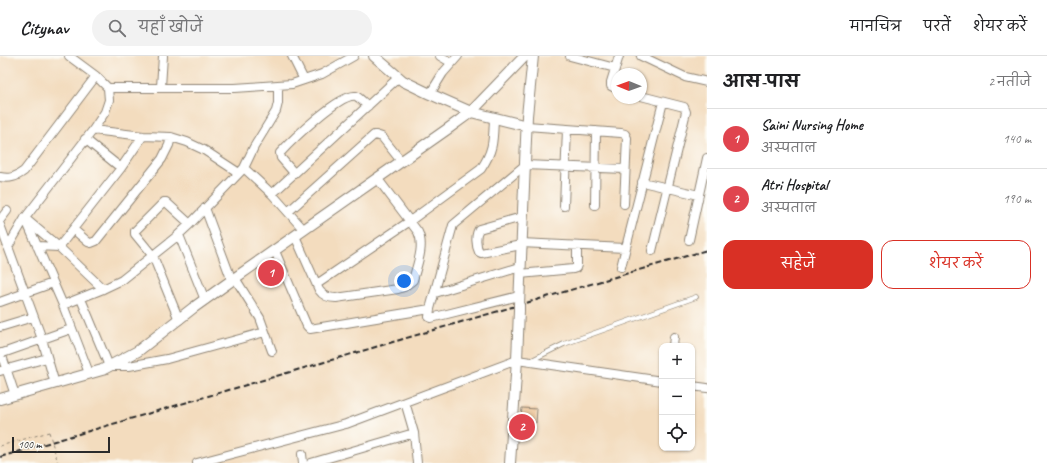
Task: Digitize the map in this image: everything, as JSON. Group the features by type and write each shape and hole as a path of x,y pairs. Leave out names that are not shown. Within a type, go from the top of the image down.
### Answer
{"street":[{"path":"8,247 25,218 93,130 105,112 109,100 108,88 96,76 68,56"},
{"path":"161,87 163,56"},
{"path":"292,56 304,80"},
{"path":"108,88 234,88 278,86 292,84 322,74 354,56"},
{"path":"374,56 404,81 471,112 527,126 625,134 627,138 624,204"},
{"path":"440,56 452,63"},
{"path":"430,94 443,73 458,56"},
{"path":"0,399 102,370 138,351 205,300 471,112 525,56"},
{"path":"510,463 518,355 522,217 527,126 533,56"},
{"path":"570,56 615,68 619,56"},
{"path":"641,56 685,77 707,82"},
{"path":"0,177 8,179 17,176 24,170 96,76"},
{"path":"272,194 399,77"},
{"path":"63,305 122,280 190,224 241,171 276,111 278,103 278,86"},
{"path":"294,173 281,158 280,153 318,117 328,108 352,96 358,97 368,106"},
{"path":"647,98 686,109 652,251"},
{"path":"621,267 663,102"},
{"path":"317,284 410,221 481,169 489,159 492,146 494,118"},
{"path":"564,206 567,129"},
{"path":"93,130 143,136 171,137 187,142 204,150 241,171 272,194 304,230"},
{"path":"595,205 596,131"},
{"path":"288,212 376,134 382,136 401,161"},
{"path":"59,247 121,168 143,136"},
{"path":"73,229 88,242 91,243 96,241 162,158 169,145 171,137"},
{"path":"85,139 121,168"},
{"path":"689,240 706,171 707,158"},
{"path":"519,296 432,318 429,317 453,226 525,165 625,169"},
{"path":"295,236 322,294 328,298 398,289 409,284 413,280 421,246 421,238 377,178"},
{"path":"642,182 699,195"},
{"path":"179,320 153,256 136,237 135,231 162,203 166,202 190,224"},
{"path":"205,208 234,280 260,318 272,351"},
{"path":"0,220 7,212"},
{"path":"522,217 479,229 476,235 478,250 481,253 521,244 626,248"},
{"path":"25,218 63,305 89,373"},
{"path":"25,218 59,247 103,289"},
{"path":"0,225 26,293 56,384"},
{"path":"179,234 205,300"},
{"path":"37,246 59,247"},
{"path":"436,293 520,271 573,270 577,265 577,246"},
{"path":"275,251 307,326 310,329 430,309"},
{"path":"1,299 26,293 53,283"},
{"path":"81,298 109,366"},
{"path":"0,327 33,317"},
{"path":"15,395 3,370 0,353 71,329"},
{"path":"109,366 129,366 167,359 265,332"},
{"path":"673,343 674,337"},
{"path":"518,355 528,362 659,381"},
{"path":"197,463 346,424 405,402 518,355"},
{"path":"3,370 47,358"},
{"path":"695,386 707,388"},
{"path":"405,402 414,433 417,463"},
{"path":"311,463 414,433"},
{"path":"302,454 303,463"}],"lane":[{"path":"528,362 564,344 696,297"}],"path":[{"path":"0,446 49,432 58,463"}],"building":[{"path":"268,263 279,278 271,284 260,269"},
{"path":"522,408 537,409 536,423 526,422 525,436 519,435"}],"railway":[{"path":"0,457 707,250"}],"place":[{"name":"Saini Nursing Home","path":"271,273"},
{"name":"Atri Hospital","path":"522,427"}]}
